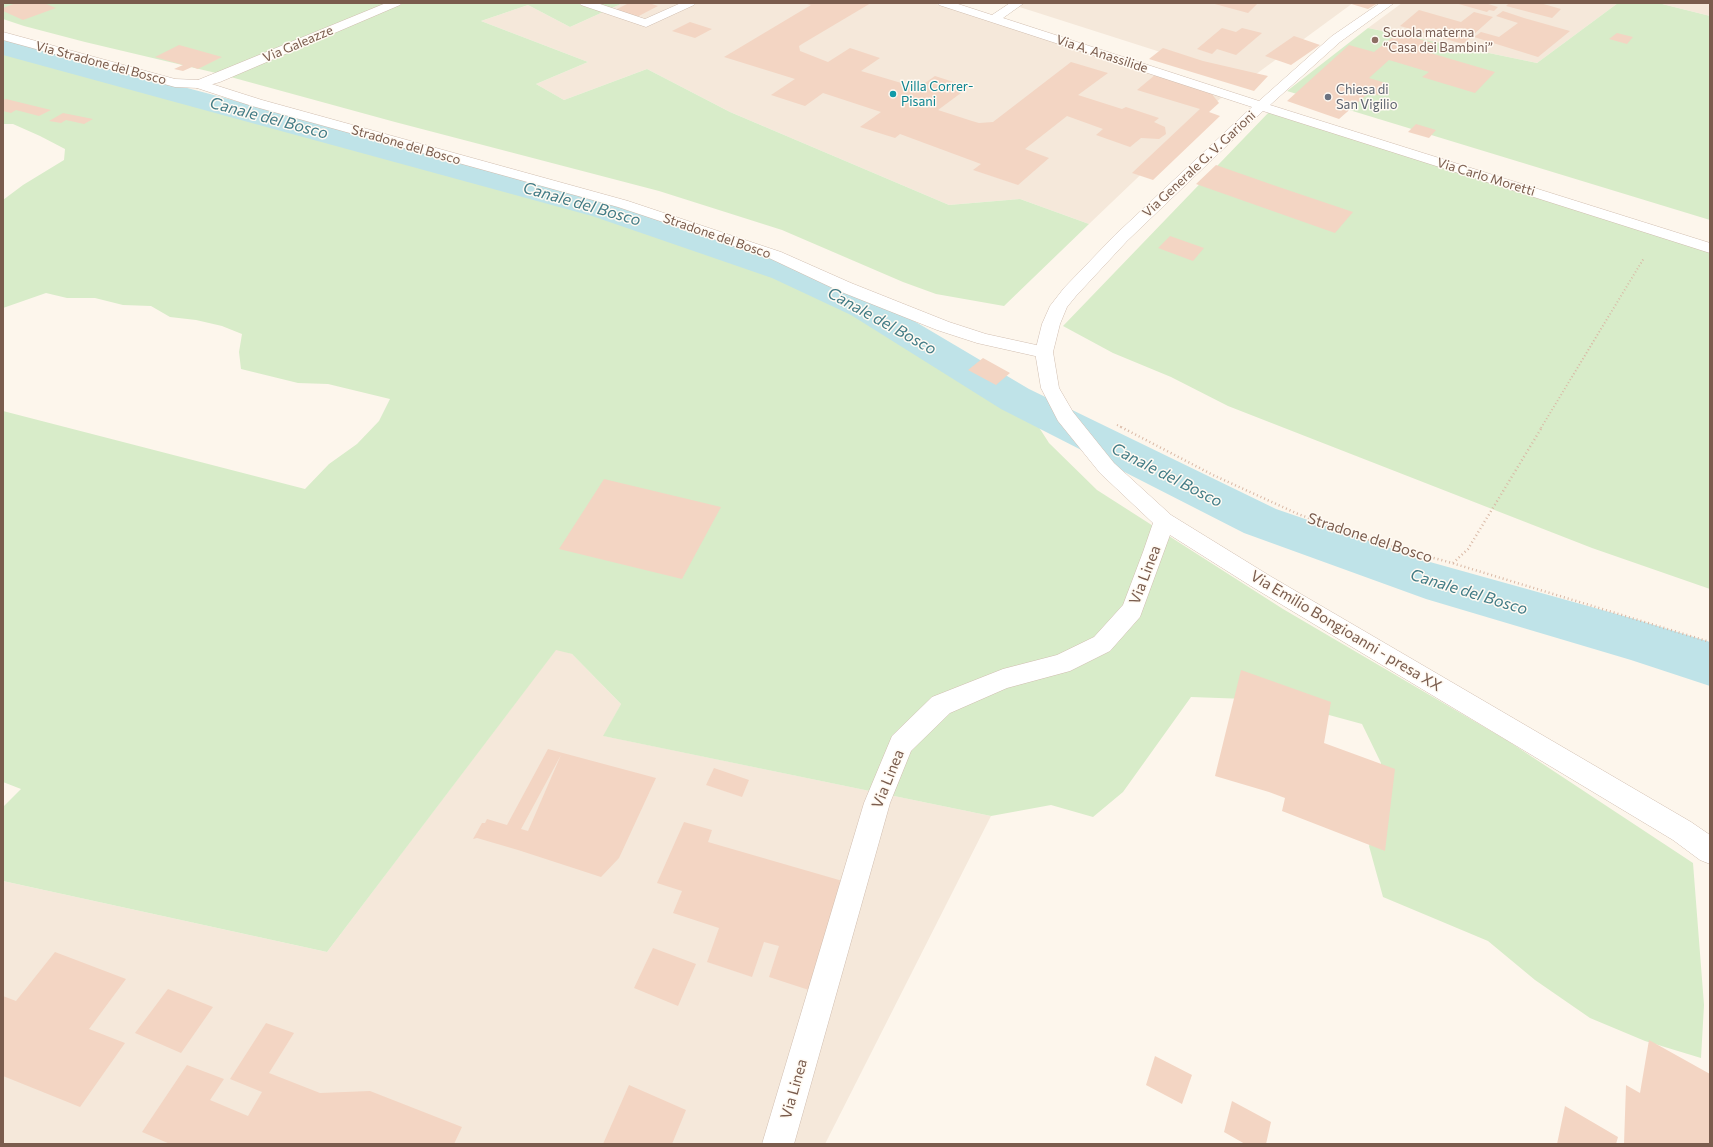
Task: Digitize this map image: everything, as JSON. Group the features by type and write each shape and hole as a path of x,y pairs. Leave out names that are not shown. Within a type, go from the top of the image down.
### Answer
{"street":[{"name":"Via Galeazze","path":"199,84 215,80 396,3"},
{"path":"584,3 646,23 690,3"},
{"path":"604,9 618,3"},
{"name":"Via A. Anassilide","path":"943,3 1261,106"},
{"path":"994,19 1018,3"},
{"name":"Via Generale G. V. Garioni","path":"1044,352 1051,324 1059,306 1070,292 1121,238 1261,106 1336,39 1388,3"},
{"name":"Via Stradone del Bosco","path":"3,36 175,83 199,84"},
{"name":"Stradone del Bosco","path":"199,84 256,103 630,207 775,255 844,287 943,326 983,339 1044,352"},
{"name":"Via Carlo Moretti","path":"1261,106 1710,248"},
{"name":"Via Emilio Bongioanni - presa XX","path":"1044,352 1050,388 1066,416 1107,468 1164,521 1262,582 1474,706 1682,831 1710,851"},
{"name":"Via Linea","path":"778,1144 877,803 901,744 941,705 1003,678 1062,664 1102,644 1132,610 1164,521"}],"path":[{"path":"1452,563 1468,549 1659,231"},
{"name":"Stradone del Bosco","path":"1116,425 1213,476 1298,514 1365,539 1452,563 1710,642"}],"shaded area":[{"path":"623,3 933,3 979,16 1223,96 1089,224 1020,199 949,205 730,112 647,69 564,100 536,84 588,62 481,21 528,5 570,27"},
{"path":"1007,3 1353,3 1248,80"},
{"path":"1402,3 1618,3 1537,63 1368,28"},
{"path":"1658,3 1710,3 1710,16"},
{"path":"556,649 572,654 621,704 604,736 991,816 825,1144 3,1144 3,881 327,952"}],"green space":[{"path":"3,3 623,3 570,27 528,5 481,21 588,62 536,84 564,100 647,69 730,112 949,205 1020,199 1089,224 1004,306 936,294 903,282 782,230 659,191 395,122 216,73 24,26 3,19"},
{"path":"1618,3 1658,3 1710,16 1710,220 1287,91 1368,28 1537,63"},
{"path":"3,44 184,90 364,141 633,214 753,254 875,308 904,341 915,346 986,391 1033,418 1049,443 1097,490 1283,609 1508,741 1693,863 1704,1005 1701,1058 1645,1041 1590,1018 1535,980 1488,941 1383,897 1369,846 1382,805 1381,763 1362,724 1274,700 1191,697 1123,792 1093,817 1051,805 991,816 603,736 621,704 572,654 556,650 327,952 3,881 3,807 21,789 3,782 3,411 305,489 329,464 357,444 379,421 390,399 328,384 298,383 241,369 239,352 242,334 222,326 196,320 170,317 151,306 123,305 95,298 67,298 46,293 3,308 3,200 23,185 64,160 65,149 13,124 3,124"},
{"path":"1270,111 1710,250 1710,589 1592,548 1228,406 1171,377 1113,353 1063,326"}],"building":[{"path":"16,3 44,3 56,8 23,20 3,11 3,8"},
{"path":"629,3 649,3 658,6 633,19 611,12"},
{"name":"Villa Correr- Pisani","path":"871,3 799,46 800,51 828,62 850,48 880,58 861,71 918,88 935,76 969,87 938,110 979,123 993,122 1071,62 1108,73 1078,95 1122,109 1126,107 1159,118 1154,122 1165,127 1166,134 1159,139 1141,138 1130,147 1096,135 1103,129 1067,116 1025,149 1049,158 1018,185 973,170 981,164 900,134 895,138 860,127 881,112 823,93 805,106 771,95 795,79 724,57 811,5 807,4"},
{"path":"1211,3 1258,3 1248,13"},
{"path":"1348,3 1378,3 1368,9"},
{"path":"1455,3 1485,3 1498,7 1494,11 1489,10 1487,12"},
{"path":"1509,3 1540,3 1561,9 1552,18 1506,6"},
{"path":"1419,10 1461,22 1474,12 1493,17 1463,44 1400,26"},
{"path":"1503,11 1570,31 1538,57 1474,37 1481,32 1499,37 1518,23 1496,16"},
{"path":"690,22 712,29 695,38 672,31"},
{"path":"1222,28 1236,32 1242,28 1262,33 1236,55 1217,49 1212,54 1197,49"},
{"path":"1398,33 1436,44 1427,52 1495,72 1475,93 1422,77 1429,72 1389,60 1369,78 1389,84 1378,95 1370,92 1339,119 1287,101 1349,45 1374,52"},
{"path":"1617,33 1633,37 1627,44 1609,39"},
{"path":"1294,36 1320,45 1291,65 1265,56"},
{"path":"179,45 222,57 198,69 192,67 183,71 174,69 183,65 155,57"},
{"path":"1163,48 1203,61 1268,76 1254,91 1149,59"},
{"path":"1155,75 1211,93 1219,103 1209,112 1220,116 1153,180 1132,173 1200,109 1137,90"},
{"path":"6,99 51,110 39,116 16,110 11,113 3,111 3,100"},
{"path":"63,113 93,119 84,124 66,120 61,123 49,121"},
{"path":"1416,124 1436,130 1429,138 1408,132"},
{"path":"1216,165 1353,212 1335,233 1196,184"},
{"path":"1170,236 1204,248 1193,261 1158,248"},
{"path":"983,358 1010,373 996,385 968,370"},
{"path":"604,479 721,507 682,579 559,549"},
{"path":"1241,670 1331,702 1324,743 1395,769 1385,851 1282,811 1285,798 1215,776"},
{"path":"548,749 656,778 619,858 601,877 518,850 477,838 473,839 482,823 485,823 487,819 507,825","holes":["561,755 528,831 521,829"]},
{"path":"714,768 749,780 742,797 706,785"},
{"path":"684,822 712,830 708,842 846,882 812,991 769,977 779,946 764,942 752,977 707,962 719,928 673,913 682,891 657,883"},
{"path":"653,948 696,964 678,1006 634,988"},
{"path":"55,952 126,979 89,1029 125,1043 80,1107 3,1076 3,996 16,1001"},
{"path":"168,989 213,1007 181,1053 135,1033"},
{"path":"266,1023 294,1033 269,1073 320,1093 370,1091 462,1127 454,1144 170,1144 142,1132 187,1065 224,1079 210,1100 248,1116 262,1092 230,1079"},
{"path":"1649,1040 1710,1074 1710,1144 1624,1144 1626,1085 1640,1093"},
{"path":"1155,1056 1192,1075 1182,1104 1146,1085"},
{"path":"629,1085 686,1110 672,1144 603,1144"},
{"path":"1232,1101 1271,1122 1266,1144 1245,1144 1224,1132"},
{"path":"1565,1106 1618,1137 1616,1144 1557,1144"}],"waterway":[{"name":"Canale del Bosco","path":"3,47 604,209 785,270 864,307 1015,399 1260,521 1426,580 1631,639 1710,664"}],"place":[{"name":"Scuola materna “Casa dei Bambini”","path":"1375,40"},
{"name":"Villa Correr- Pisani","path":"893,94"},
{"name":"Chiesa di San Vigilio","path":"1328,97"}]}
